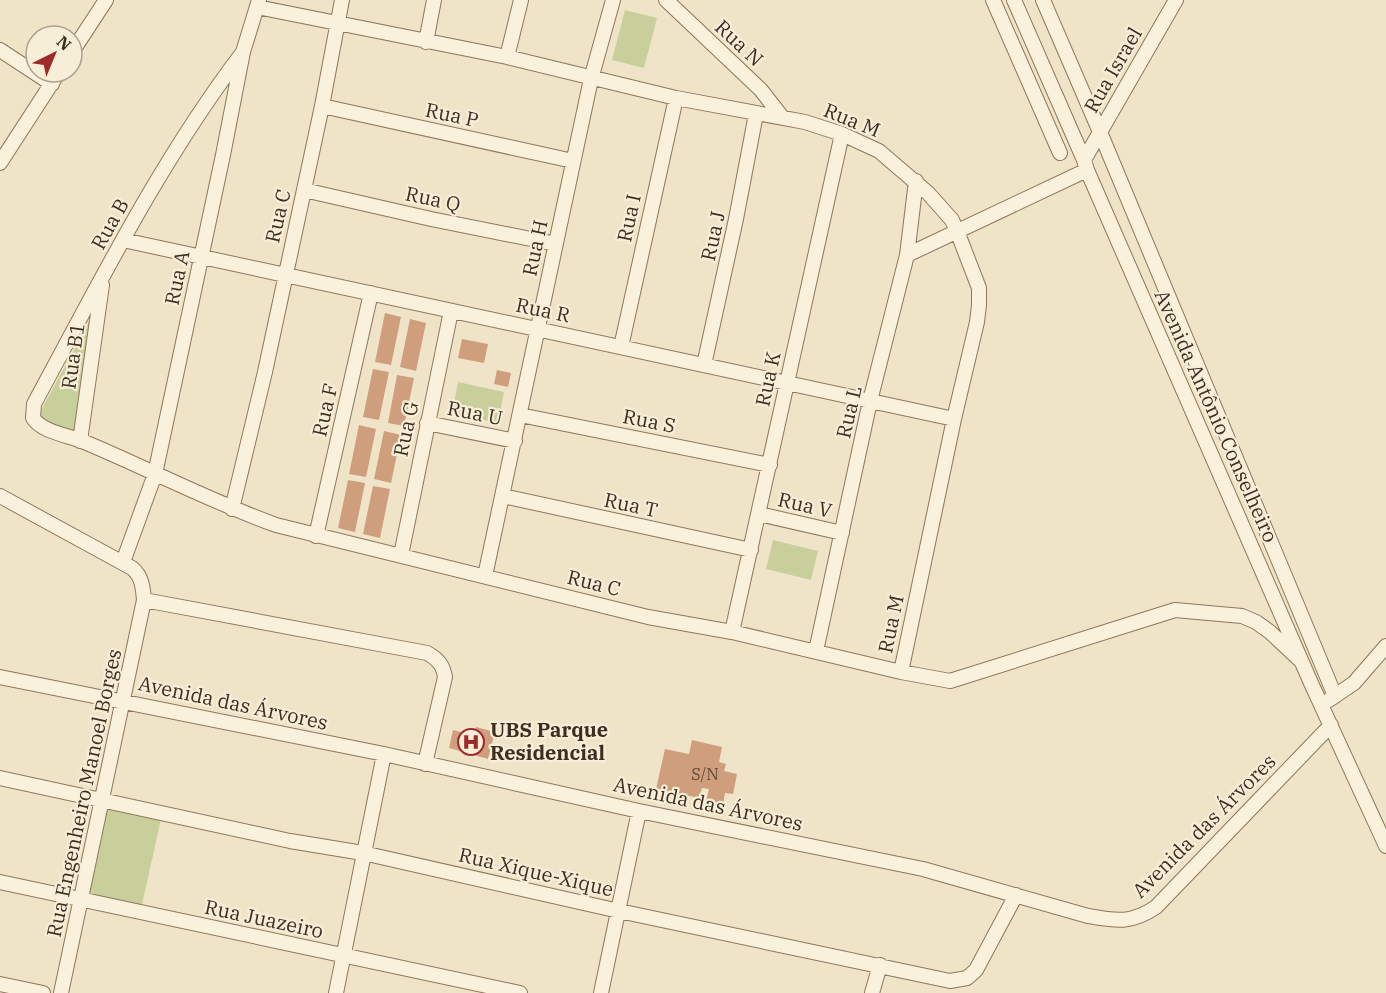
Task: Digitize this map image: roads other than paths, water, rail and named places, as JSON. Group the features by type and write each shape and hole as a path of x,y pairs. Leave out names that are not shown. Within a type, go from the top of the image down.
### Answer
{"street":[{"path":"84,34 106,0"},
{"name":"Rua C","path":"232,509 265,372 322,106 342,0"},
{"path":"426,42 434,0"},
{"path":"507,57 521,0"},
{"name":"Rua H","path":"485,576 591,79 613,0"},
{"name":"Rua N","path":"666,0 761,90 782,117"},
{"path":"993,0 1060,153"},
{"name":"Avenida Antônio Conselheiro","path":"1014,0 1302,662 1386,846"},
{"path":"1043,0 1335,696"},
{"name":"Rua Israel","path":"1085,165 1100,132 1176,0"},
{"name":"Rua M","path":"258,4 337,24 507,57 676,98 805,122 842,134 879,150 916,181 952,220 979,288 979,305 901,672"},
{"name":"Rua A","path":"123,562 155,474 243,52 258,4"},
{"path":"0,50 24,62"},
{"name":"Rua B","path":"36,422 32,416 34,404 123,240 176,147 243,52"},
{"path":"0,163 52,84"},
{"name":"Rua I","path":"621,347 676,98"},
{"name":"Rua P","path":"322,106 573,161"},
{"name":"Rua J","path":"704,365 756,114"},
{"name":"Rua K","path":"732,632 842,134"},
{"path":"907,255 1085,165"},
{"name":"Rua L","path":"816,651 870,401 907,255 916,181"},
{"name":"Rua Q","path":"304,190 556,244"},
{"name":"Rua R","path":"123,240 954,419"},
{"name":"Rua B1","path":"80,441 103,277"},
{"name":"Rua F","path":"316,536 371,293"},
{"name":"Rua G","path":"401,555 451,310"},
{"name":"Rua S","path":"520,415 770,465"},
{"name":"Rua C","path":"36,422 232,509 276,525 648,617 732,632 901,672 950,681 1175,610 1242,616 1270,632 1302,662"},
{"name":"Rua U","path":"427,423 514,441"},
{"path":"0,496 123,562 137,572 143,588 144,600 428,652 439,661 445,677 425,764"},
{"name":"Rua T","path":"503,496 751,550"},
{"name":"Rua V","path":"759,514 842,533"},
{"name":"Rua Engenheiro Manoel Borges","path":"61,993 144,600"},
{"path":"1322,705 1354,683 1386,646"},
{"name":"Avenida das Árvores","path":"0,677 384,754 639,811 911,867 1088,916 1114,921 1134,919 1156,907 1331,725"},
{"path":"336,993 384,754"},
{"name":"Rua Xique-Xique","path":"0,778 290,841 363,853 619,911 880,964 950,981 967,978 976,970 1016,895"},
{"path":"601,993 639,811"},
{"name":"Rua Juazeiro","path":"0,882 520,993"},
{"path":"872,993 880,964"},
{"path":"0,984 43,993"}],"place":[{"name":"UBS Parque Residencial","path":"471,742"}]}
